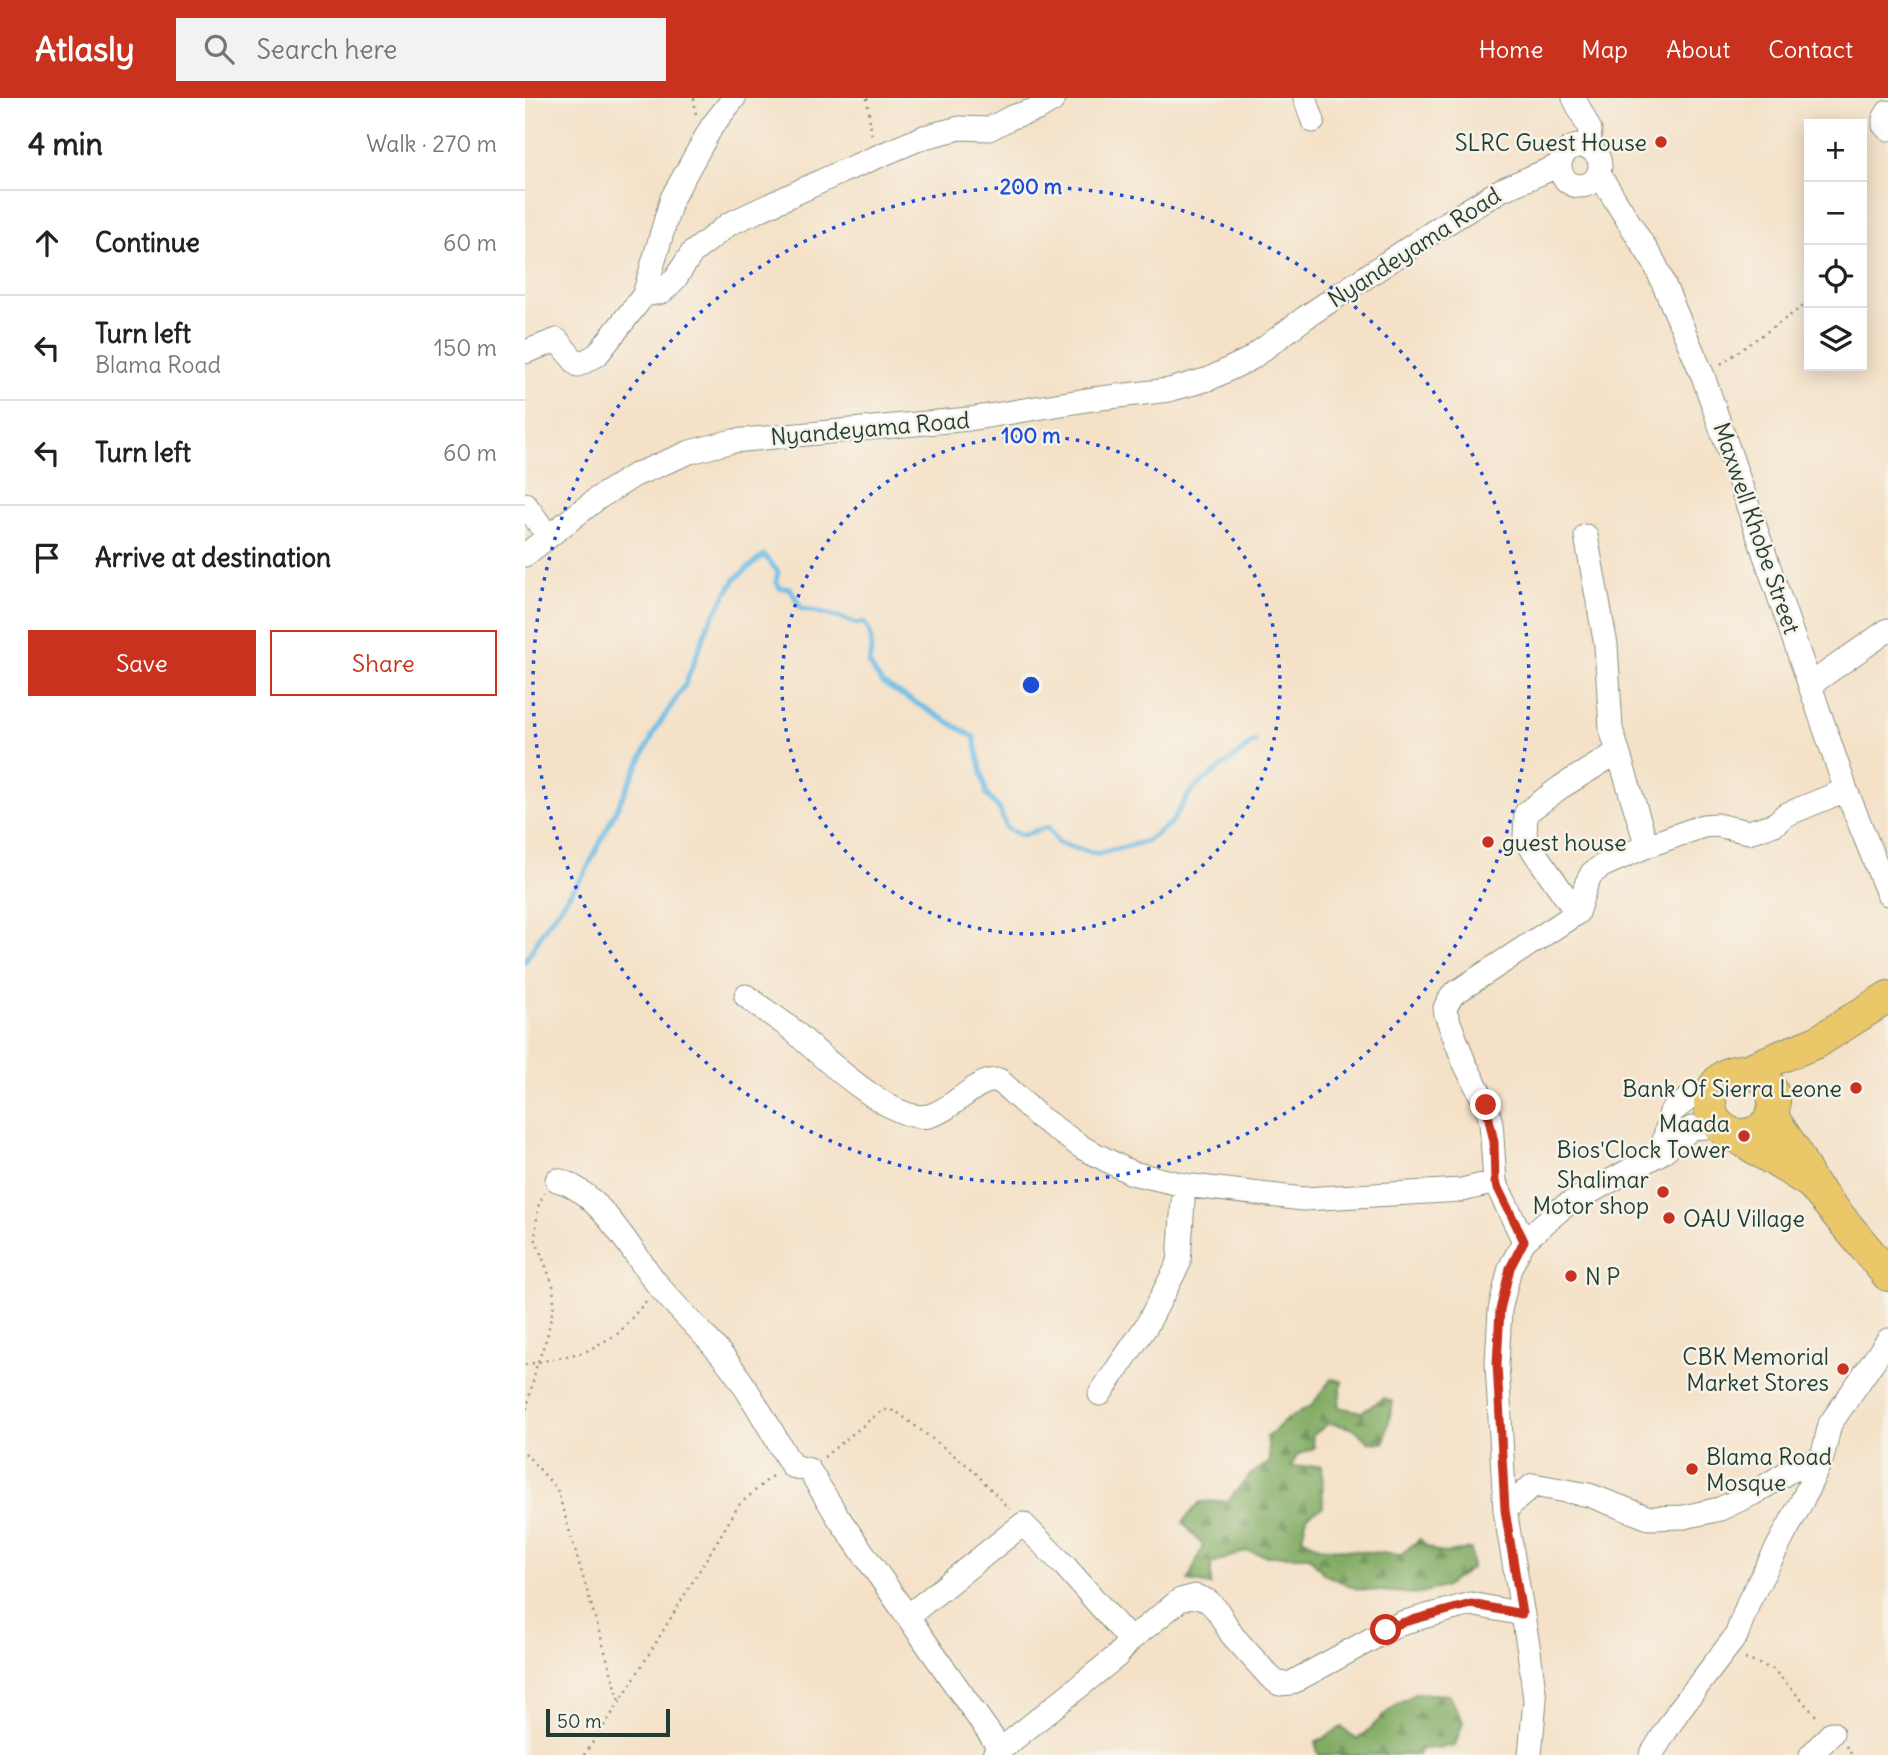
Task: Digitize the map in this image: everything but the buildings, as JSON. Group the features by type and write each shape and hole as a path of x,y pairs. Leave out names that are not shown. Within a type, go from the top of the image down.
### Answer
{"highway":[{"path":"1812,1184 1725,1130 1711,1114 1713,1088 1731,1073 1745,1071 1817,1042 1888,997"},
{"path":"1725,1130 1748,1136 1762,1129 1817,1042"},
{"path":"1745,1071 1758,1076 1769,1085 1773,1108 1812,1184 1888,1275"}],"street":[{"path":"525,352 557,340 577,365 597,355 644,295 672,198 712,126 734,98"},
{"path":"644,295 662,292 675,279 692,253 729,224 924,137 960,128 989,130 1012,117 1038,109 1052,102 1054,98"},
{"path":"1305,98 1313,121"},
{"path":"1574,98 1590,130 1589,147"},
{"path":"1888,112 1884,119 1884,125 1888,128"},
{"path":"1581,145 1589,147 1599,159 1599,174 1594,181 1579,186 1565,179 1560,165 1566,150 1581,145"},
{"name":"Nyandeyama Road","path":"525,555 598,498 635,475 690,452 733,441 969,419 1169,390 1209,379 1250,359 1305,317 1501,190 1560,165"},
{"name":"Maxwell Khobe Street","path":"1599,174 1655,264 1703,376 1846,790 1888,894"},
{"path":"525,504 548,536"},
{"path":"1585,536 1606,645 1611,729 1647,846"},
{"path":"1811,684 1888,630"},
{"path":"1577,913 1525,839 1526,813 1561,787 1618,752"},
{"path":"1524,1241 1495,1182 1491,1122 1446,1014 1448,1000 1457,991 1577,913 1592,873 1647,846 1703,826 1716,825 1749,832 1775,824 1785,815 1846,790"},
{"path":"746,996 793,1031 838,1071 901,1113 927,1117 986,1081 999,1080 1039,1117 1083,1148 1132,1173 1184,1185 1303,1199 1462,1190 1495,1182"},
{"path":"1661,1153 1671,1112 1692,1097 1713,1088"},
{"path":"1530,1755 1535,1700 1505,1510 1497,1364 1500,1310 1510,1268 1524,1241 1563,1207 1661,1153 1692,1128 1725,1130"},
{"path":"557,1180 565,1182 592,1201 640,1258 660,1287 736,1373 800,1468 908,1616 997,1753 1117,1656 1130,1640 1181,1600 1195,1596 1217,1609 1231,1635 1279,1684 1291,1683 1401,1623 1471,1604 1522,1614"},
{"path":"1100,1394 1147,1325 1179,1263 1184,1185"},
{"path":"1651,1755 1679,1710 1737,1636 1749,1601 1802,1502 1822,1458 1831,1424 1888,1340"},
{"path":"1505,1510 1533,1485 1598,1498 1649,1518 1684,1517 1720,1509 1754,1493 1788,1472 1822,1458"},
{"path":"908,1616 1023,1524 1064,1565 1130,1640"},
{"path":"1811,1755 1832,1733"}],"path":[{"path":"867,98 872,158"},
{"path":"1703,376 1804,305"},
{"path":"525,1416 554,1303 553,1285 535,1238 538,1207 547,1186 557,1180"},
{"path":"525,1365 585,1352 619,1333 660,1287"},
{"path":"584,1755 620,1702 739,1505 772,1476 800,1468 887,1409 897,1412 972,1469 1023,1524"},
{"path":"525,1453 557,1489 620,1702"},
{"path":"1716,1661 1747,1658 1773,1669 1832,1733"}],"green space":[{"path":"1331,1379 1342,1381 1338,1407 1362,1412 1383,1398 1393,1402 1384,1443 1368,1442 1355,1429 1329,1423 1312,1436 1314,1448 1297,1455 1291,1467 1322,1466 1323,1507 1307,1516 1302,1538 1319,1547 1400,1555 1420,1539 1437,1552 1471,1549 1472,1568 1444,1587 1416,1594 1357,1589 1324,1574 1309,1556 1267,1556 1246,1551 1211,1564 1211,1585 1188,1581 1203,1546 1183,1522 1200,1502 1228,1501 1251,1474 1270,1462 1267,1437 1287,1419 1312,1405"},
{"path":"1416,1693 1449,1695 1463,1721 1455,1746 1421,1749 1418,1755 1319,1755 1315,1743 1342,1727 1357,1740 1391,1709"}],"waterway":[{"path":"525,961 546,926 585,873 656,729 685,685 709,623 735,579 764,555 778,572 776,581 780,588 790,588 801,608 857,624 863,622 867,626 871,636 869,664 882,683 974,737 987,795 1000,810 1007,829 1022,835 1048,827 1058,843 1097,854 1147,841 1171,823 1191,791 1255,741"}],"place":[{"name":"SLRC Guest House","path":"1661,142"},
{"name":"guest house","path":"1488,842"},
{"name":"Bank Of Sierra Leone","path":"1856,1088"},
{"name":"Maada Bios'Clock Tower","path":"1744,1136"},
{"name":"Shalimar Motor shop","path":"1663,1192"},
{"name":"OAU Village","path":"1669,1218"},
{"name":"N P","path":"1571,1276"},
{"name":"CBK Memorial Market Stores","path":"1843,1369"},
{"name":"Blama Road Mosque","path":"1692,1469"}],"route":[{"path":"1386,1630 1401,1623 1471,1604 1522,1614 1505,1510 1497,1364 1500,1310 1510,1268 1524,1241 1495,1182 1494,1142 1486,1105"}]}
